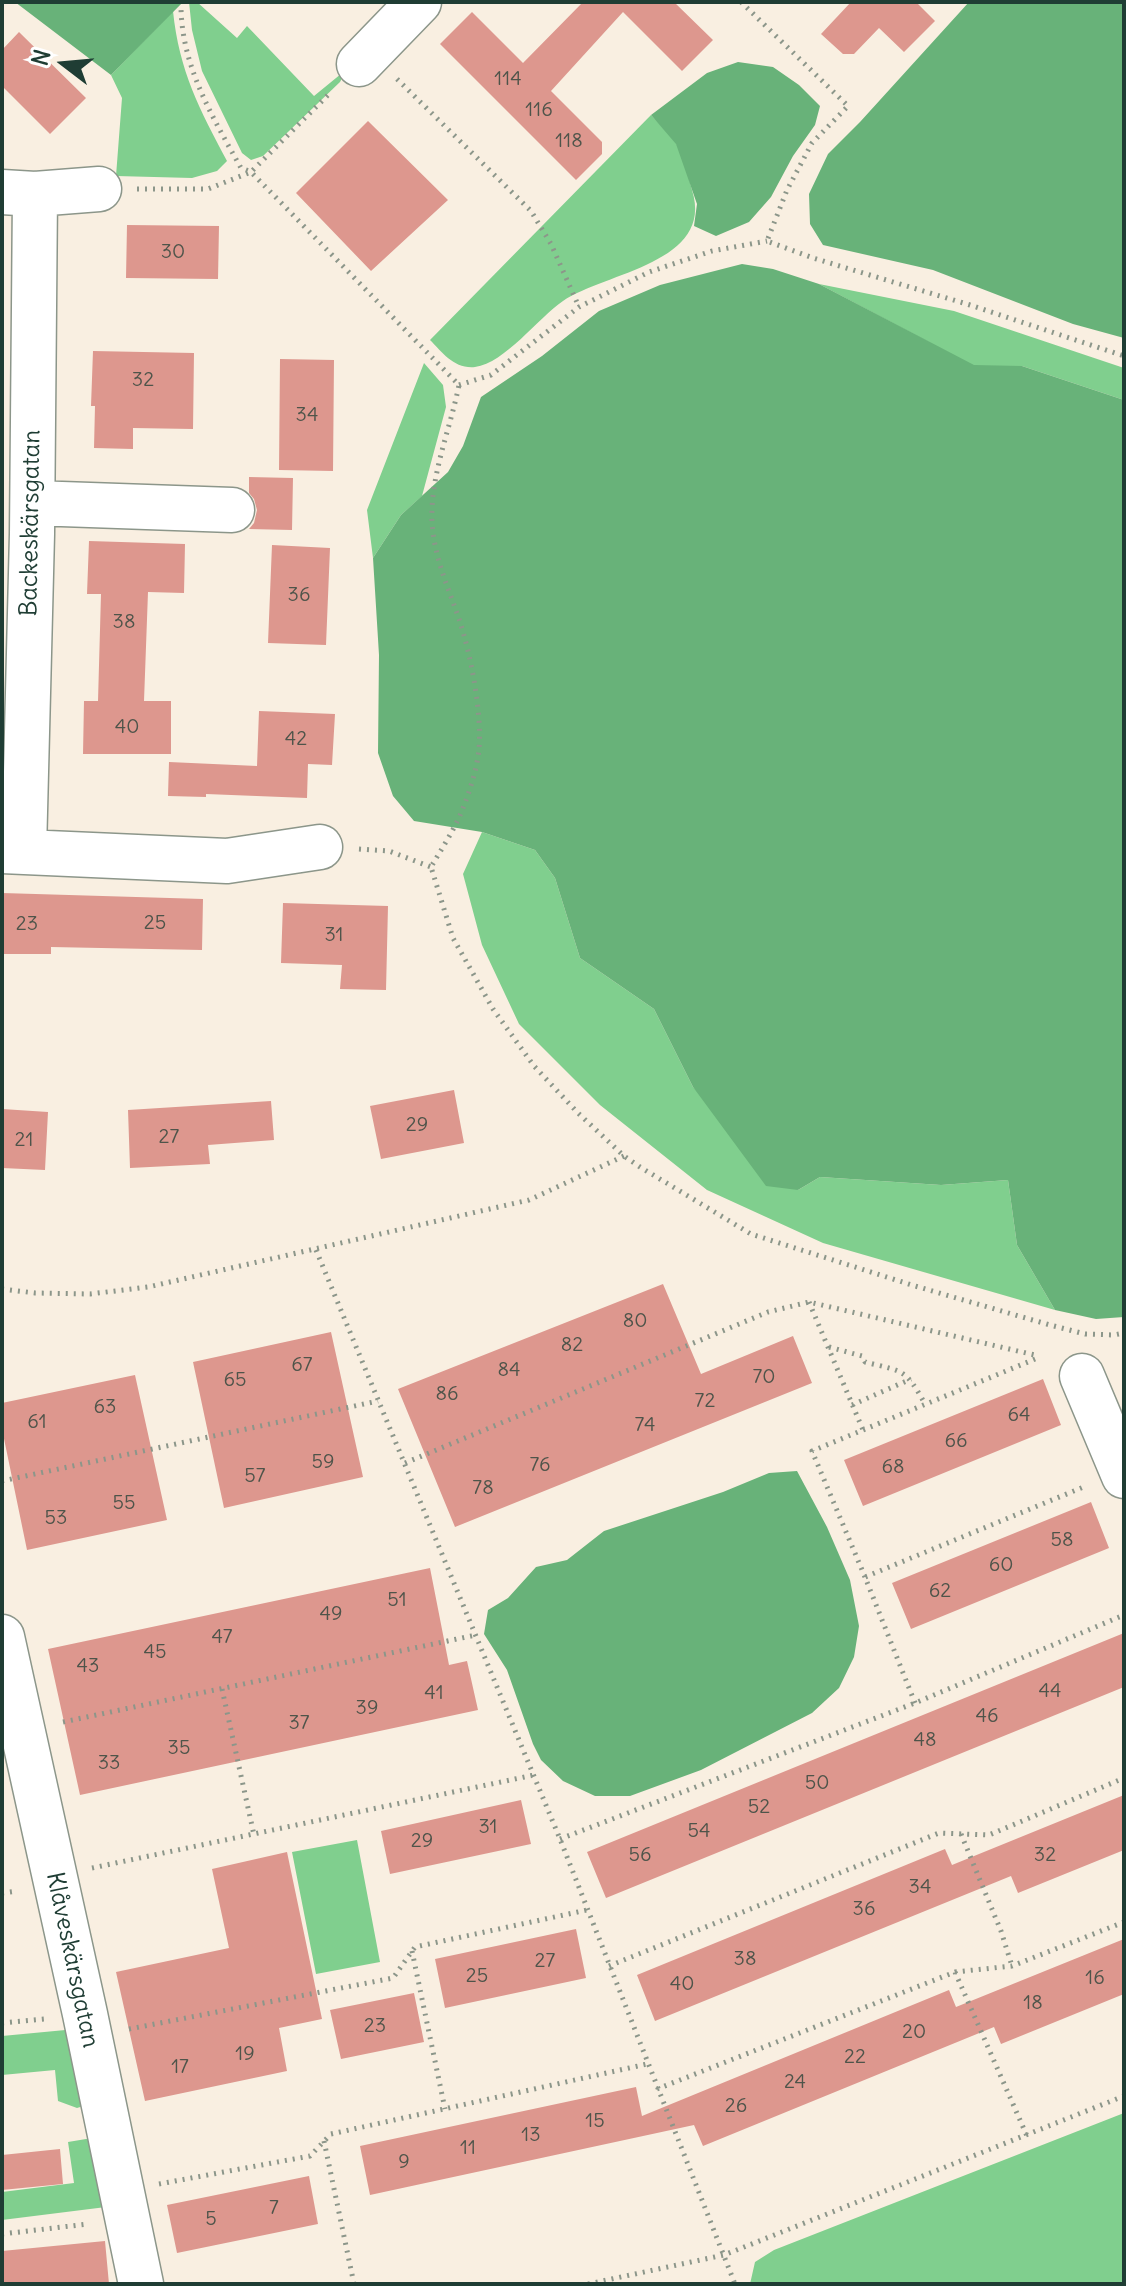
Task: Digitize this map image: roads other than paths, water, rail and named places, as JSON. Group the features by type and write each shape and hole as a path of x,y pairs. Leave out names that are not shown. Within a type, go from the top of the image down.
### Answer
{"street":[{"path":"365,59 419,2"},
{"path":"18,193 99,189"},
{"name":"Backeskärsgatan","path":"18,193 33,503 13,851 227,861 320,847"},
{"path":"33,503 232,510"},
{"path":"1082,1376 1123,1474"},
{"name":"Klåveskärsgatan","path":"2,1637 141,2284"}]}
